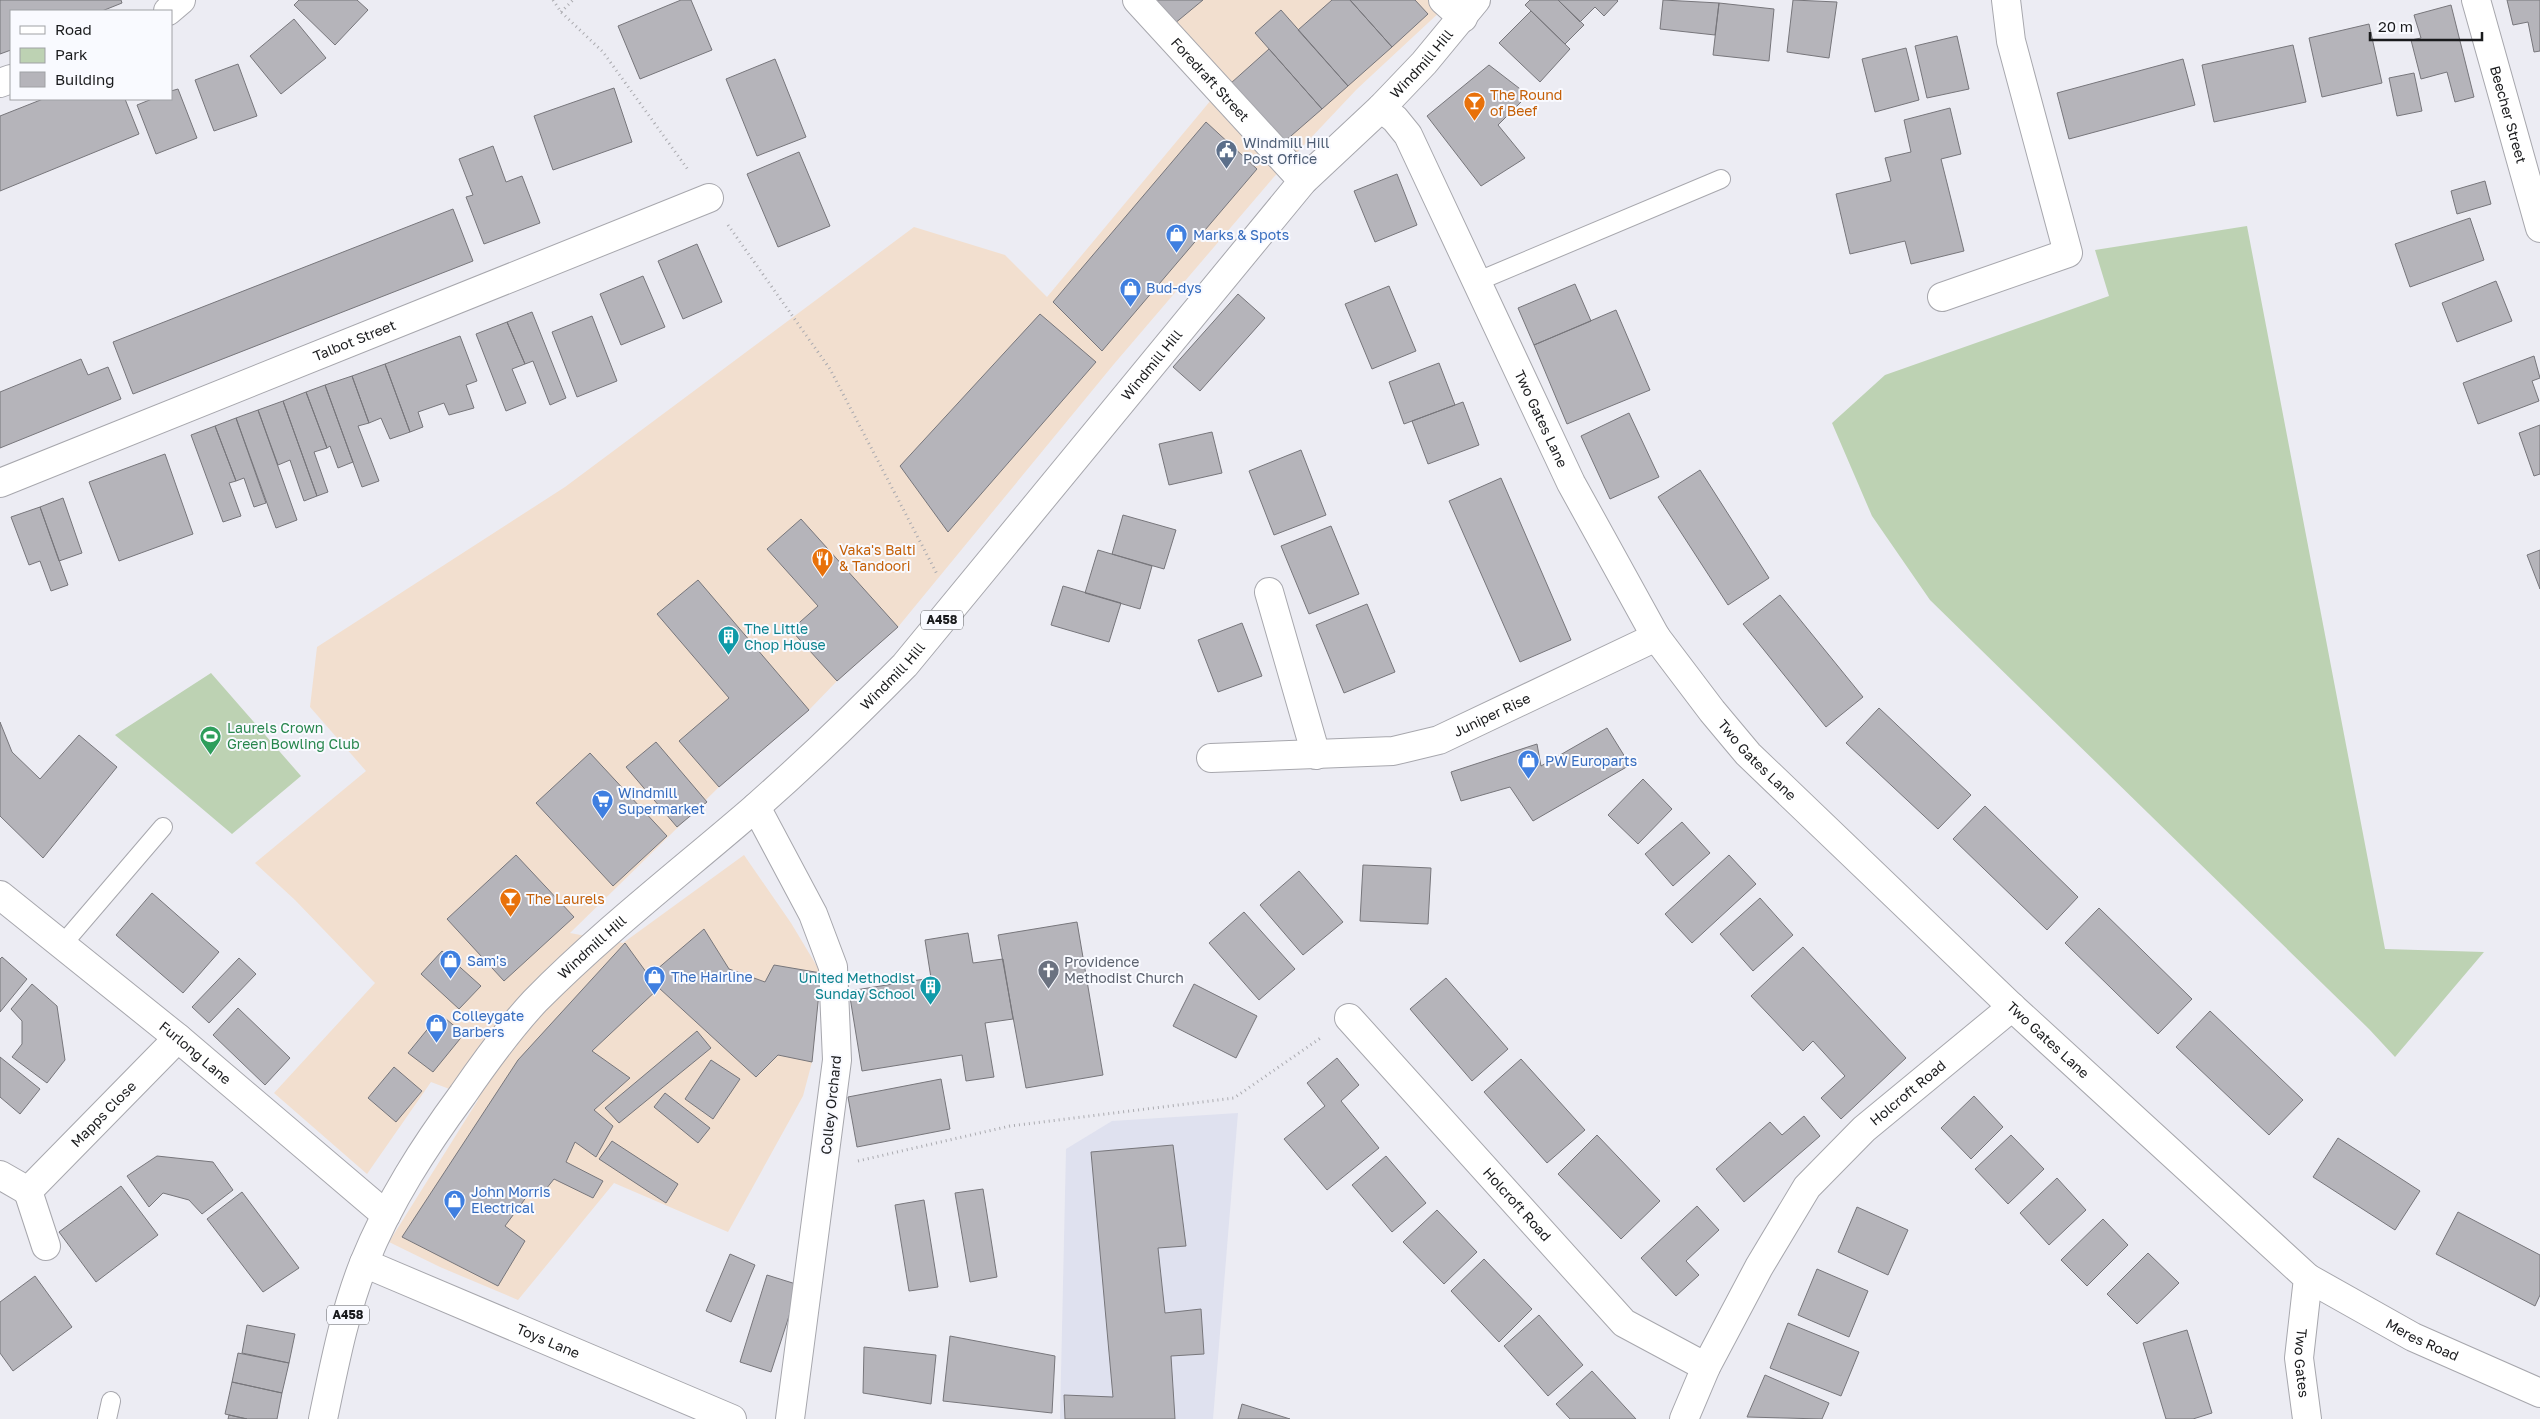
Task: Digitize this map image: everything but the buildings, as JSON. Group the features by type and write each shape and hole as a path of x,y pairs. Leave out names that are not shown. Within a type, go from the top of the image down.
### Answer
{"main road":[{"path":"169,10 182,0"},
{"name":"Foredraft Street","path":"1137,0 1303,181"},
{"path":"1443,0 1470,9"},
{"path":"1942,297 2068,253 2011,41 2006,0"},
{"name":"Beecher Street","path":"2476,0 2540,228"},
{"name":"Windmill Hill","path":"386,1215 418,1156 497,1045 535,1001 633,911 756,807 843,728 905,665 1303,181 1381,108 1470,9"},
{"name":"Two Gates Lane","path":"1381,108 1395,119 1408,135 1571,483 1656,637 1712,711 1748,754 2012,1007 2308,1278"},
{"name":"Talbot Street","path":"0,483 709,198"},
{"path":"1269,592 1316,755"},
{"name":"Juniper Rise","path":"1211,758 1393,751 1439,740 1656,637"},
{"name":"Colley Orchard","path":"756,807 813,914 834,966 837,1060 790,1419"},
{"name":"Furlong Lane","path":"0,895 178,1038 386,1215"},
{"name":"Holcroft Road","path":"1684,1419 1706,1367 1760,1267 1807,1187 1864,1129 2012,1007"},
{"name":"Holcroft Road","path":"1349,1018 1624,1323 1706,1367"},
{"name":"Mapps Close","path":"28,1191 178,1038"},
{"path":"0,1174 28,1191 46,1246"},
{"name":"A458","path":"323,1419 338,1347 364,1264 386,1215"},
{"name":"Toys Lane","path":"364,1264 732,1419"},
{"name":"Meres Road","path":"2308,1278 2413,1337 2540,1393"},
{"name":"Two Gates","path":"2307,1419 2299,1358 2308,1278"}],"lane":[{"path":"1476,282 1721,179"},
{"path":"62,945 162,827"},
{"path":"108,1419 111,1401"}],"path":[{"path":"553,0 561,12 603,52 830,369 954,606"},
{"path":"561,12 573,0"},
{"path":"823,1169 1010,1126 1234,1098 1349,1018"}],"shaded area":[{"path":"1153,0 1434,0 1443,9 1357,89 1273,178 1114,364 898,627 837,681 809,710 719,787 570,933 623,943 744,855 791,923 821,973 812,1062 803,1096 728,1232 614,1183 518,1300 440,1267 389,1242 478,1100 431,1082 367,1174 274,1093 375,983 295,900 255,863 366,771 310,707 317,647 565,487 914,227 1005,255 1047,297 1226,82"},
{"path":"1238,1113 1213,1419 1060,1419 1066,1149 1112,1121"}],"green space":[{"path":"2247,226 2385,949 2484,952 2395,1057 2369,1029 1930,600 1872,516 1832,423 1885,375 2109,296 2095,250"},
{"name":"Laurels Crown Green Bowling Club","path":"211,673 301,776 232,834 115,735"}],"place":[{"name":"The Round of Beef","path":"1474,122"},
{"name":"Windmill Hill Post Office","path":"1227,170"},
{"name":"Marks & Spots","path":"1177,254"},
{"name":"Bud-dys","path":"1130,307"},
{"name":"Vaka's Balti & Tandoori","path":"823,577"},
{"name":"The Little Chop House","path":"728,656"},
{"name":"Laurels Crown Green Bowling Club","path":"211,755"},
{"name":"PW Europarts","path":"1529,780"},
{"name":"Windmill Supermarket","path":"602,820"},
{"name":"The Laurels","path":"510,918"},
{"name":"Sam's","path":"451,980"},
{"name":"Providence Methodist Church","path":"1048,989"},
{"name":"The Hairline","path":"655,996"},
{"name":"United Methodist Sunday School","path":"931,1005"},
{"name":"Colleygate Barbers","path":"436,1043"},
{"name":"John Morris Electrical","path":"455,1219"}]}
